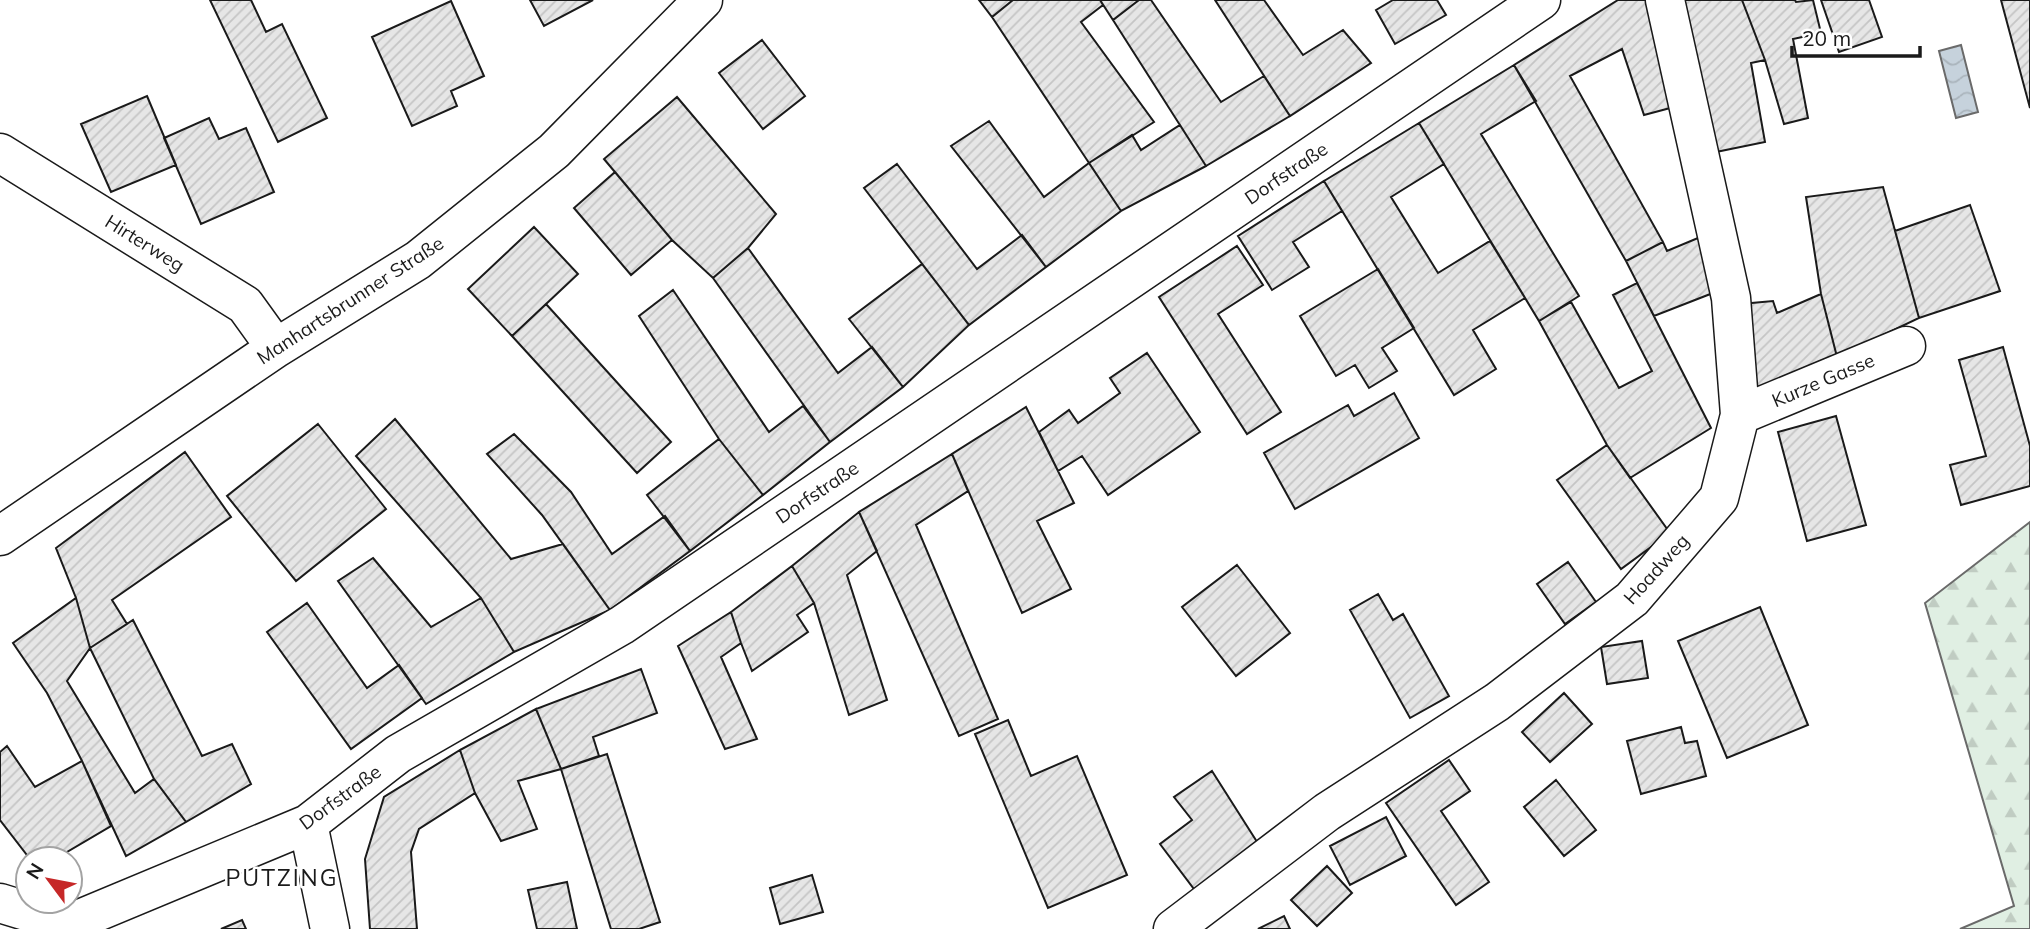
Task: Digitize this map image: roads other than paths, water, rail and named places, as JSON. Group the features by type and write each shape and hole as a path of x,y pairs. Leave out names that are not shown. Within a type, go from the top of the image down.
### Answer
{"street":[{"name":"Manhartsbrunner Straße","path":"0,536 276,348 418,260 554,151 703,0"},
{"name":"Dorfstraße","path":"66,927 308,824 398,754 622,625 1542,0"},
{"name":"Hoadweg","path":"1173,929 1327,813 1497,702 1632,599 1719,498 1740,415 1731,298 1665,0"},
{"name":"Hirterweg","path":"0,153 245,305 276,348"},
{"name":"Kurze Gasse","path":"1740,415 1906,346"},
{"path":"308,824 330,929"},
{"path":"0,904 66,927"}],"water":[{"path":"1961,45 1978,112 1956,118 1939,51"}],"district":[{"name":"PUTZING","path":"282,877"}]}
